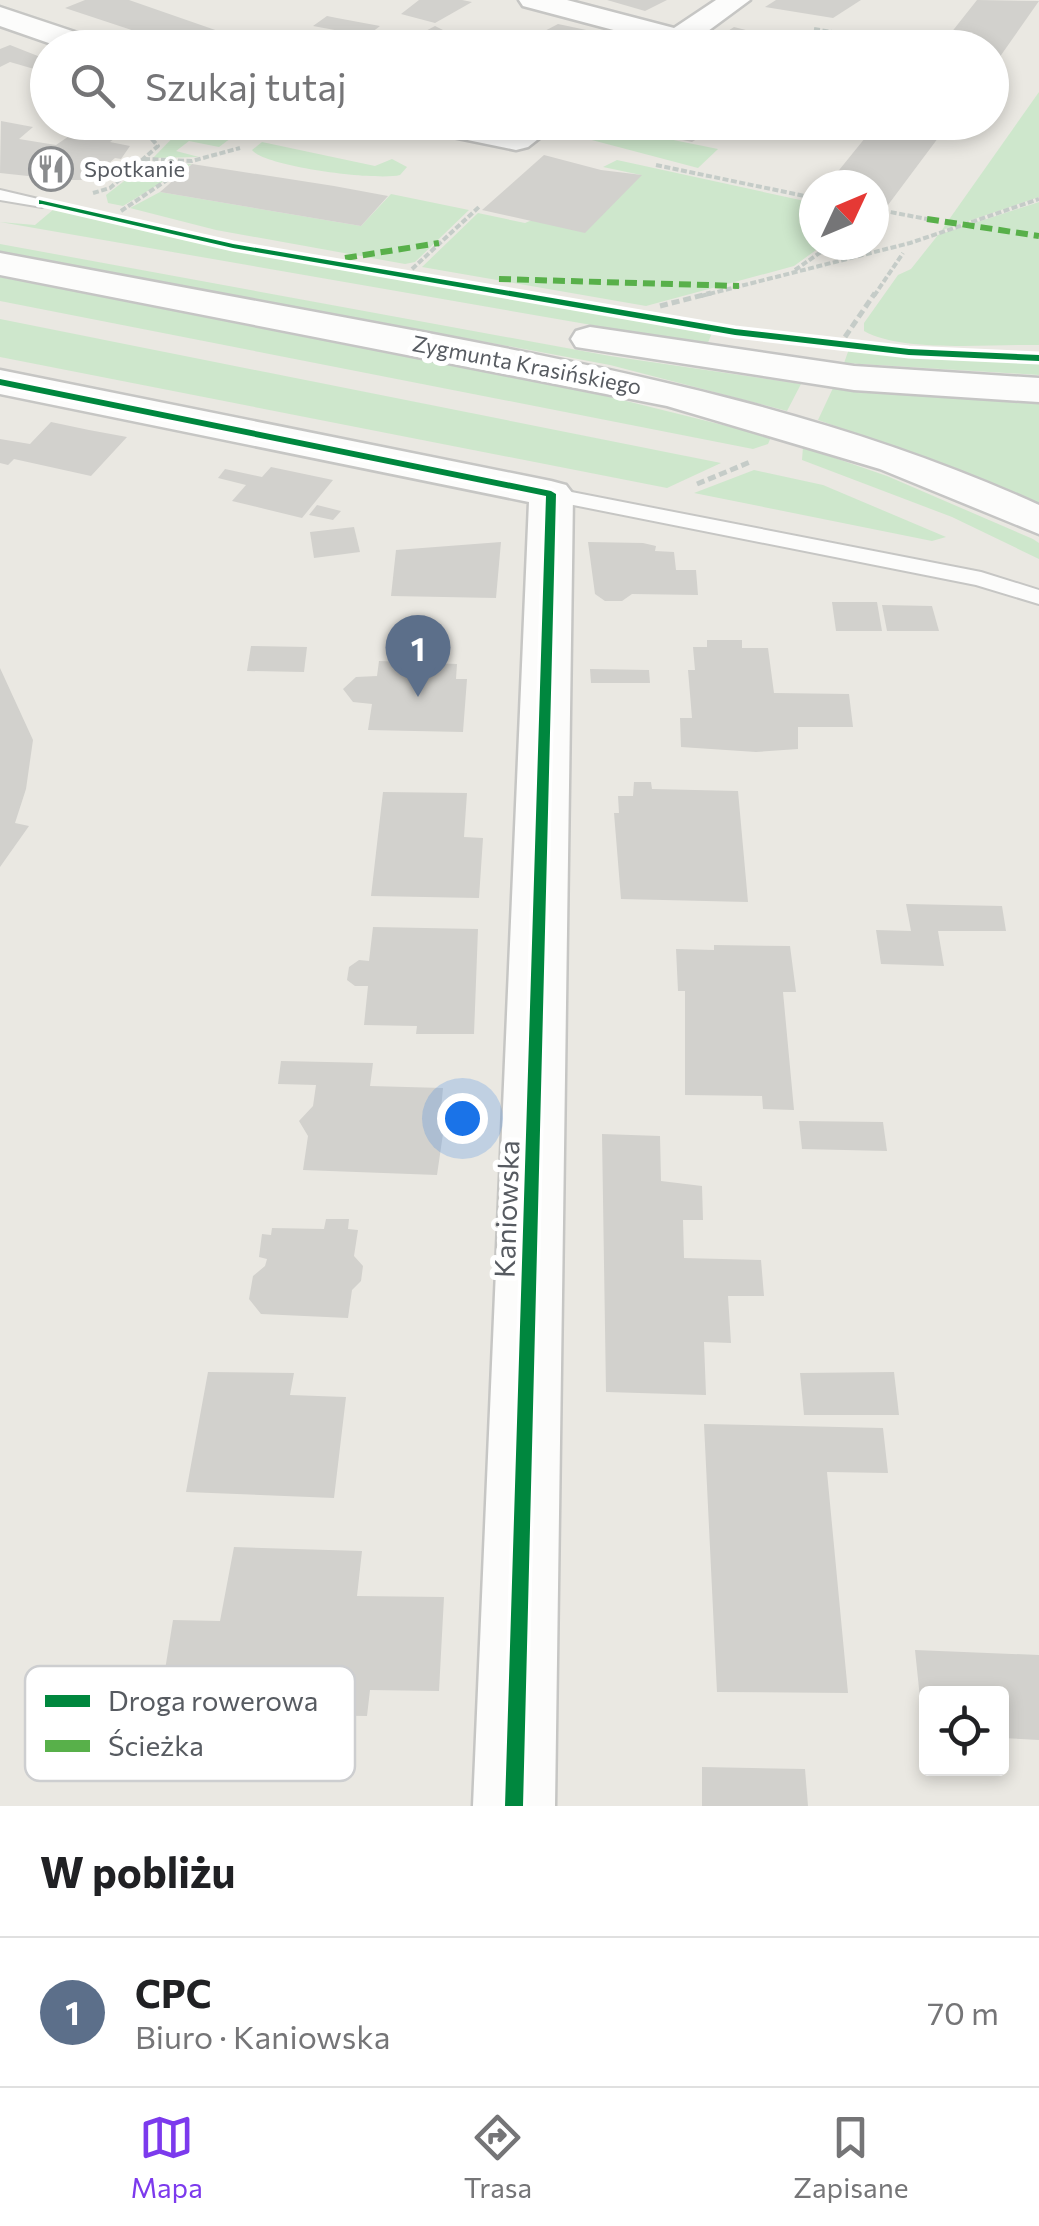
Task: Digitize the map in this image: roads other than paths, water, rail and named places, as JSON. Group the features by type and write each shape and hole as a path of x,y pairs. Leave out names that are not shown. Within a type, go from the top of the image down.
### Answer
{"street":[{"path":"533,0 629,30"},
{"path":"691,30 736,0"},
{"path":"0,16 41,30"},
{"name":"Zygmunta Krasińskiego","path":"0,234 739,364 935,386 1039,390"},
{"name":"Zygmunta Krasińskiego","path":"0,264 626,382 880,454 1039,521"},
{"path":"0,382 551,494"},
{"name":"Kaniowska","path":"514,1806 551,494"}],"lane":[{"path":"0,195 42,202"},
{"path":"551,494 965,576 1039,597"}],"place":[{"name":"Spotkanie","path":"51,169"},
{"name":"CPC","path":"418,697"}]}
